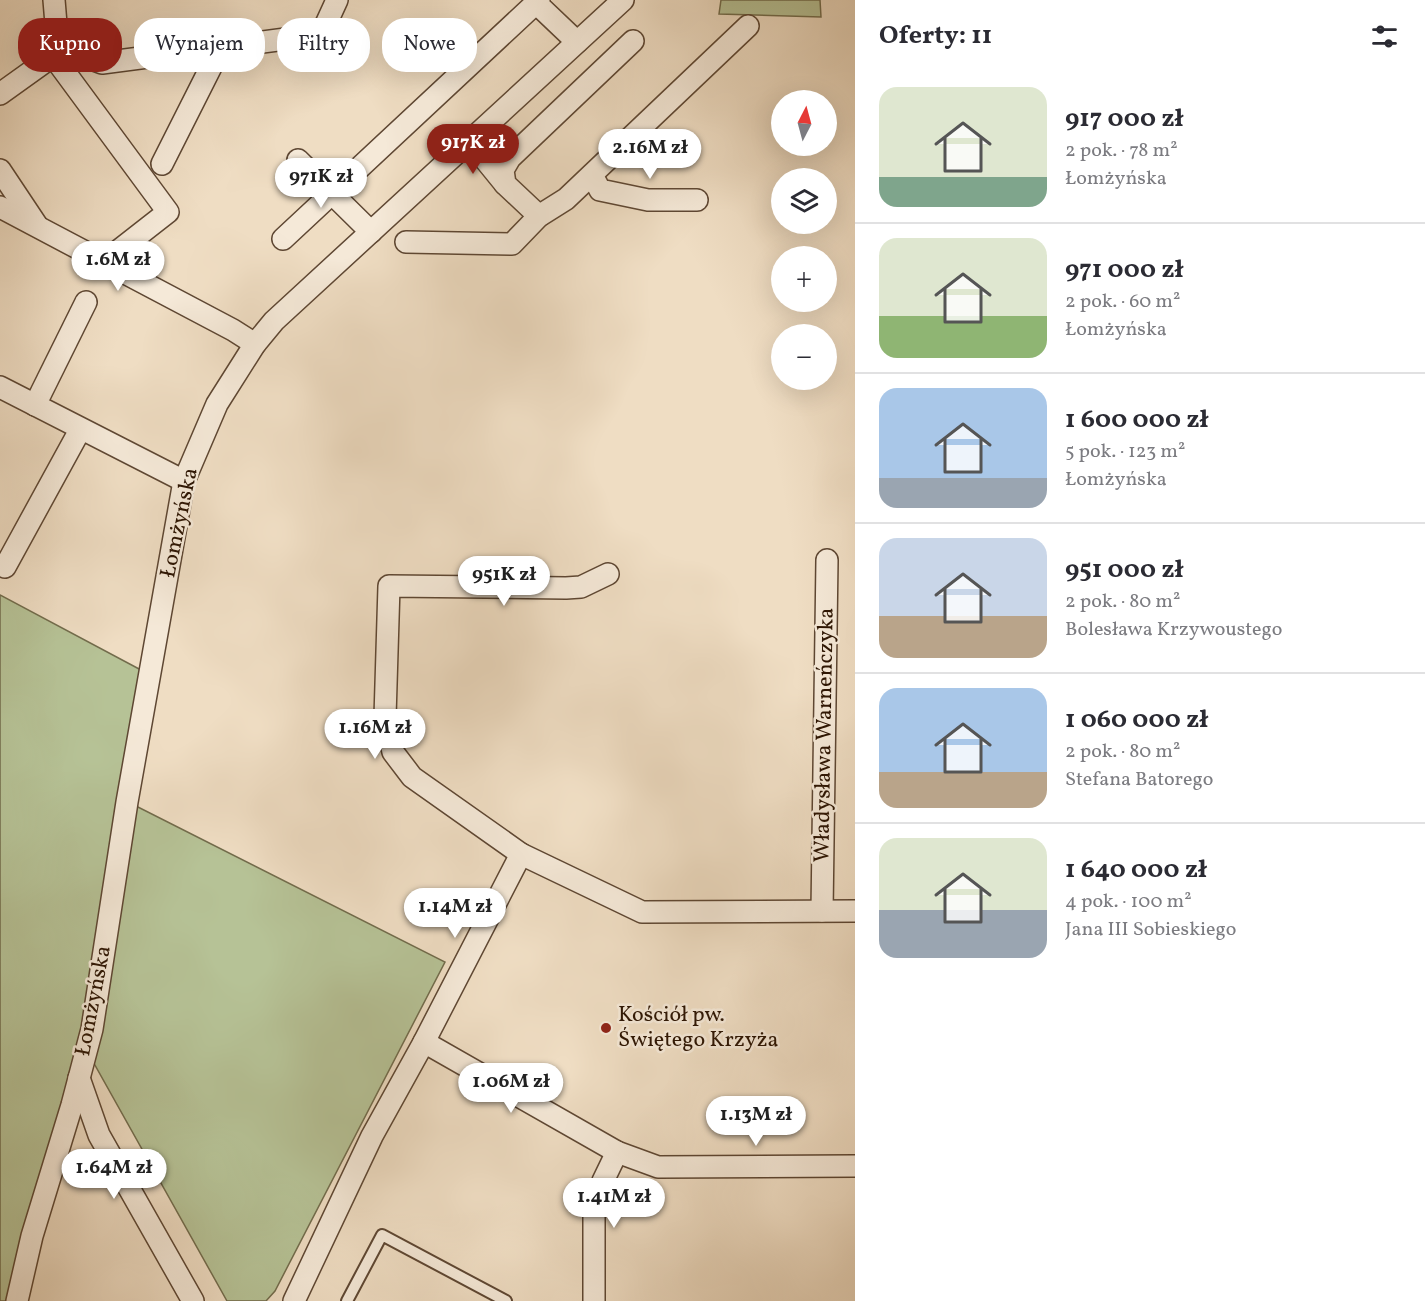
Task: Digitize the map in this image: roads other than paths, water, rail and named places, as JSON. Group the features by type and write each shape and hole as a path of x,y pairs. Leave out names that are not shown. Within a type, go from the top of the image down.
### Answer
{"street":[{"path":"54,0 56,24 74,52 102,63 134,59"},
{"path":"265,41 316,35 326,24 337,0"},
{"name":"Łomżyńska","path":"17,1301 32,1236 72,1105 92,1029 128,802 184,481 217,404 255,344 274,321 623,0"},
{"path":"283,239 537,1 577,42"},
{"path":"406,242 512,244 539,216 566,199 592,175 748,26"},
{"path":"505,184 503,170 510,158 633,41"},
{"path":"0,94 53,56 168,212 104,262"},
{"path":"162,164 208,72"},
{"path":"470,141 505,184 539,216"},
{"path":"298,160 371,232"},
{"path":"0,170 39,227"},
{"path":"592,175 600,190 648,200 697,200"},
{"path":"0,207 233,330 255,344"},
{"path":"35,405 86,302"},
{"path":"0,387 80,430 184,481"},
{"path":"5,567 80,430"},
{"name":"Władysława Warneńczyka","path":"822,911 827,560"},
{"path":"608,574 581,587 566,588 389,586 385,717 393,752 412,777 521,854 642,912 855,911"},
{"path":"294,1301 372,1136 424,1042 521,854"},
{"path":"424,1042 616,1152 658,1167 855,1166"},
{"path":"79,1078 99,1135 193,1301"},
{"path":"594,1301 594,1212 603,1181 616,1152"}],"lane":[{"path":"347,1301 382,1235 506,1301"}],"place":[{"name":"Kościół pw. Świętego Krzyża","path":"606,1028"}]}
